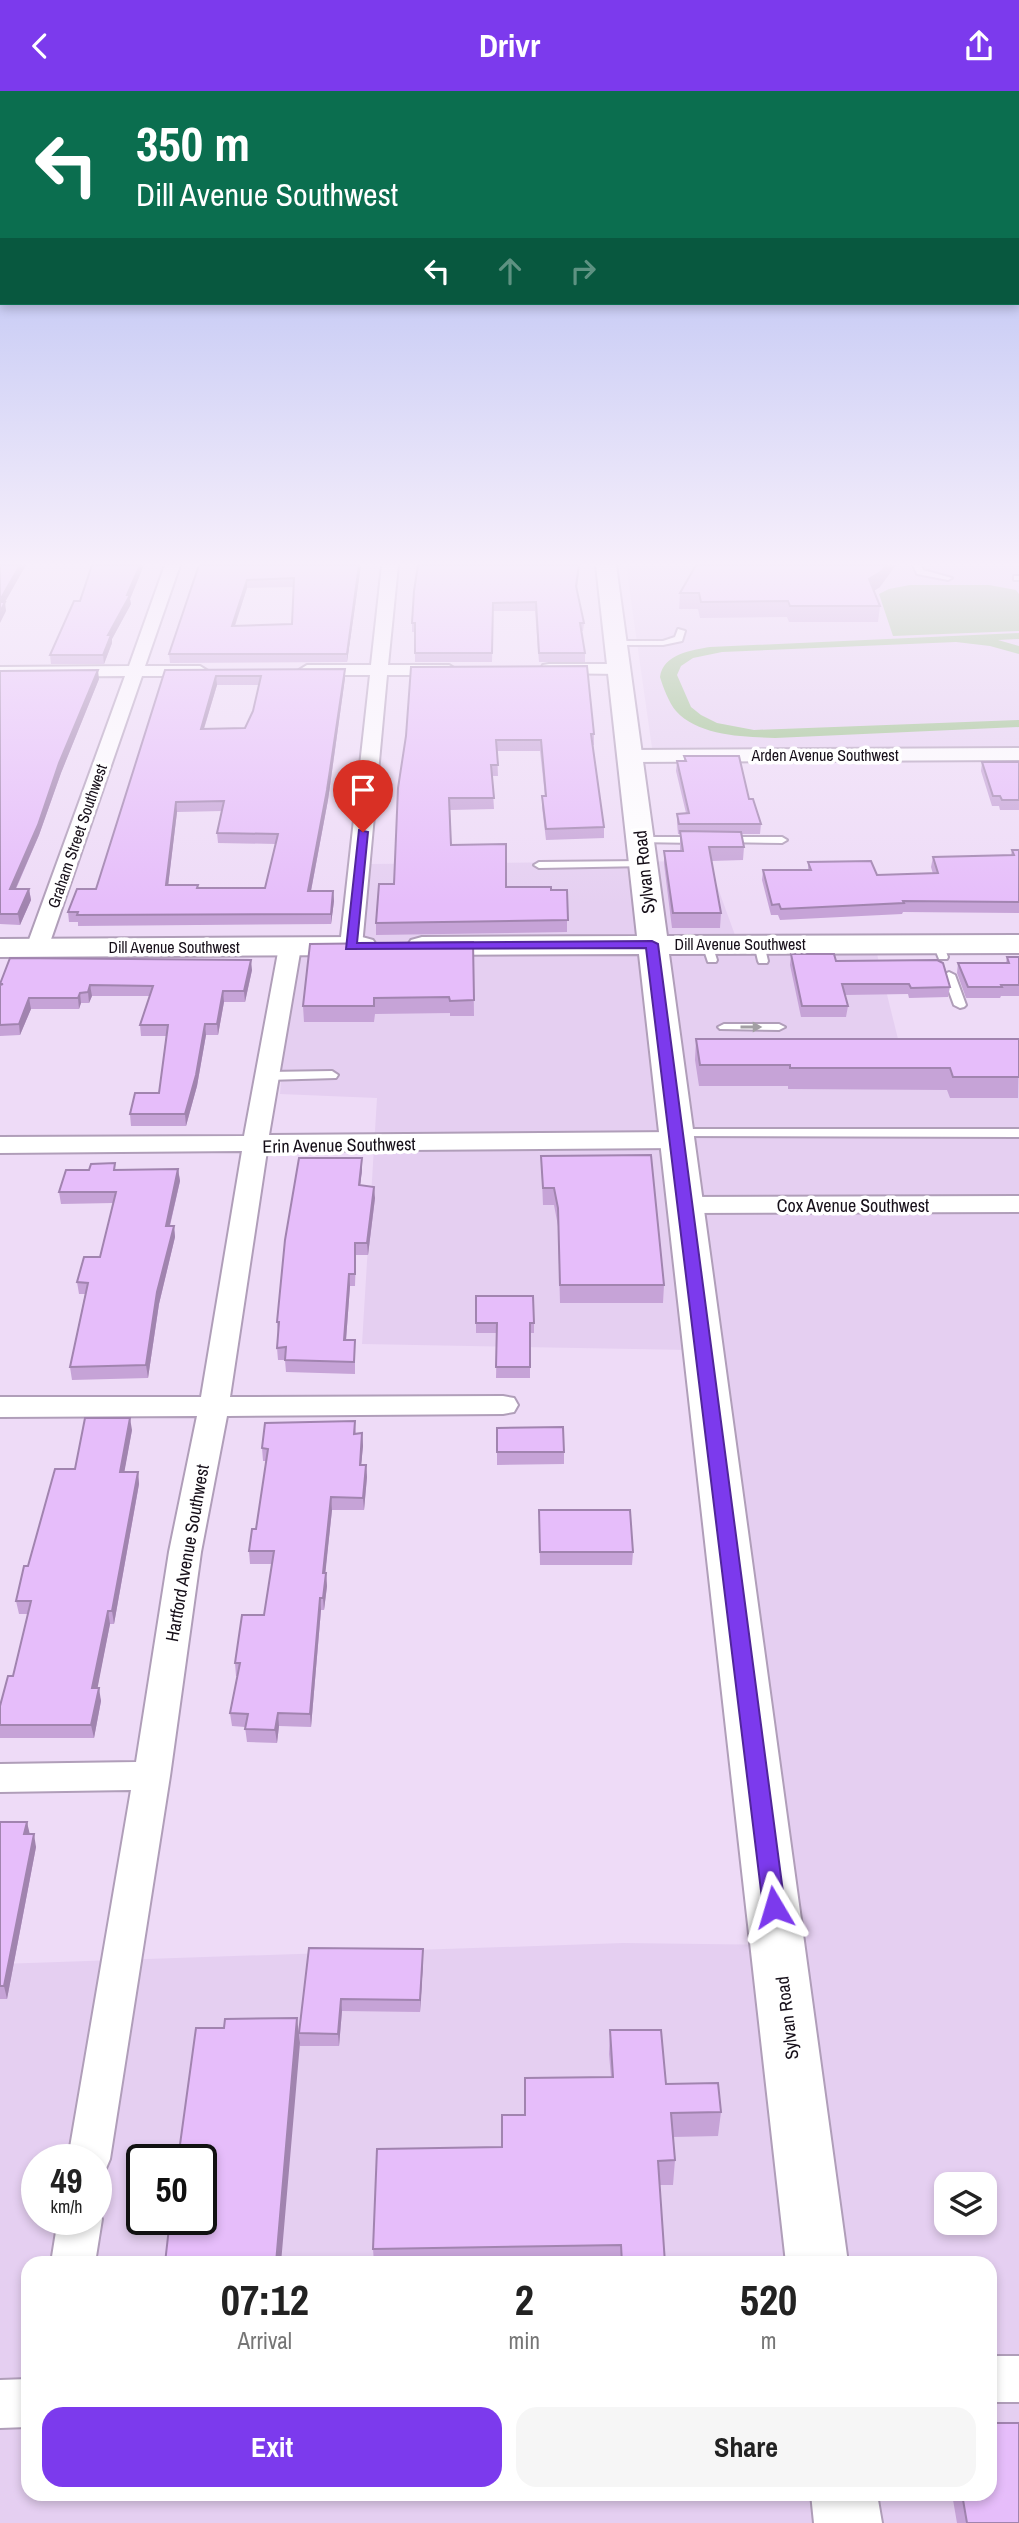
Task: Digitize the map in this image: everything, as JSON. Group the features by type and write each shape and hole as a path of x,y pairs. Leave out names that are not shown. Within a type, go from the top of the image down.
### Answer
{"main road":[{"name":"Sylvan Road","path":"622,678 652,944 816,2256"},
{"name":"Dill Avenue Southwest","path":"0,948 652,944 710,952 761,953 941,951 1019,944"},
{"path":"845,2501 848,2523"}],"street":[{"name":"Graham Street Southwest","path":"37,948 132,678"},
{"path":"351,946 379,678"},
{"name":"Arden Avenue Southwest","path":"631,756 1019,754"},
{"name":"Hartford Avenue Southwest","path":"91,2144 152,1776 185,1552 214,1406 290,947"},
{"name":"Erin Avenue Southwest","path":"0,1145 255,1146 677,1137"},
{"name":"Cox Avenue Southwest","path":"686,1205 1019,1204"},
{"path":"0,1407 503,1405"},
{"path":"0,1778 152,1776"},
{"path":"73,2256 77,2235"},
{"path":"997,2379 1019,2379"},
{"path":"0,2404 21,2403"}],"lane":[{"path":"539,865 641,852 782,840"},
{"path":"949,975 960,1005"},
{"path":"724,1027 779,1027"},
{"path":"267,1076 332,1075"},
{"path":"677,1137 1019,1133"}],"shaded area":[{"path":"642,678 1019,678 1019,746 652,748"},
{"path":"708,861 739,946 875,946 898,1039 1019,1043 1019,2523 0,2523 0,1964 623,1943 777,1945 691,1350 362,1344 377,1098 280,1094 292,944 358,943 366,864"}],"green space":[{"path":"661,678 679,678 691,707 701,715 717,723 754,730 1019,720 1019,727 775,738 736,736 697,726 685,719 671,704"}],"building":[{"path":"0,678 94,678 59,763 38,825 10,889 29,889 18,914 0,914"},
{"path":"162,678 215,678 201,729 245,728 253,711 260,678 344,678 308,891 333,891 331,914 77,915 78,912 68,912 77,889 96,889","holes":["224,801 217,833 278,834 265,888 166,885 176,802"]},
{"path":"410,678 588,678 594,734 591,734 604,827 546,829 542,796 546,796 541,740 496,740 498,765 491,765 494,798 449,798 451,845 506,844 506,887 551,887 551,890 567,890 568,920 376,923 379,884 394,884 398,788 406,736"},
{"path":"684,756 739,756 749,799 753,799 761,824 679,824 677,814 689,813 677,761 686,761"},
{"path":"982,762 1019,762 1019,800 1002,800 1000,796 993,796"},
{"path":"680,831 741,832 744,847 709,847 721,913 673,913 664,851 683,851"},
{"path":"1012,850 1019,850 1019,902 903,901 904,903 781,909 779,904 772,905 763,870 811,870 808,862 871,861 877,875 938,873 933,857 1014,855"},
{"path":"473,942 474,1000 450,1001 449,997 374,998 374,1006 303,1006 310,944"},
{"path":"791,954 834,954 836,961 937,960 943,963 950,987 842,984 848,1006 802,1006"},
{"path":"1007,957 1019,957 1019,985 968,987 958,963 1009,963"},
{"path":"10,958 251,960 244,991 223,991 217,1024 205,1024 196,1075 185,1114 130,1114 135,1093 159,1093 168,1025 140,1025 153,986 90,985 88,992 80,993 78,998 29,998 19,1024 0,1025 0,985 3,984 0,984"},
{"path":"696,1039 1019,1039 1019,1077 953,1077 950,1068 700,1065"},
{"path":"651,1155 664,1285 560,1285 558,1208 554,1188 543,1188 541,1156"},
{"path":"299,1158 362,1158 359,1185 374,1187 367,1243 355,1243 355,1274 349,1274 344,1340 355,1340 354,1362 285,1360 286,1347 277,1348 285,1240"},
{"path":"115,1163 114,1170 178,1169 166,1226 174,1226 157,1292 146,1365 70,1367 88,1283 77,1282 84,1257 100,1257 116,1192 59,1192 66,1170 89,1170 91,1164"},
{"path":"476,1296 533,1296 534,1323 530,1323 530,1367 496,1367 497,1323 476,1323"},
{"path":"85,1418 130,1418 120,1472 138,1472 112,1611 108,1611 92,1688 99,1688 91,1725 0,1725 0,1706 8,1676 13,1676 31,1601 16,1601 24,1566 28,1566 55,1469 75,1469"},
{"path":"355,1421 354,1434 362,1433 360,1465 366,1465 363,1498 331,1497 323,1573 326,1573 323,1598 320,1598 310,1714 278,1713 275,1730 245,1729 248,1714 230,1713 240,1663 235,1663 242,1615 264,1615 274,1551 249,1551 252,1529 256,1529 268,1449 262,1448 265,1423"},
{"path":"563,1427 564,1452 497,1452 497,1428"},
{"path":"539,1510 630,1510 633,1552 540,1552"},
{"path":"0,1822 27,1822 24,1834 34,1834 4,1986 0,1986"},
{"path":"309,1948 423,1949 420,2000 341,1999 338,2034 299,2033"},
{"path":"297,2018 277,2256 166,2256 168,2235 217,2235 217,2144 180,2144 196,2028 224,2028 225,2019"},
{"path":"610,2030 661,2030 666,2084 718,2083 721,2112 671,2113 675,2160 658,2161 665,2256 622,2256 621,2245 373,2249 377,2149 502,2147 502,2115 525,2115 525,2078 613,2077"},
{"path":"997,2423 1019,2423 1019,2523 967,2523 963,2501 997,2501"}],"route":[{"path":"363,832 351,946 652,944 774,1907"}]}
